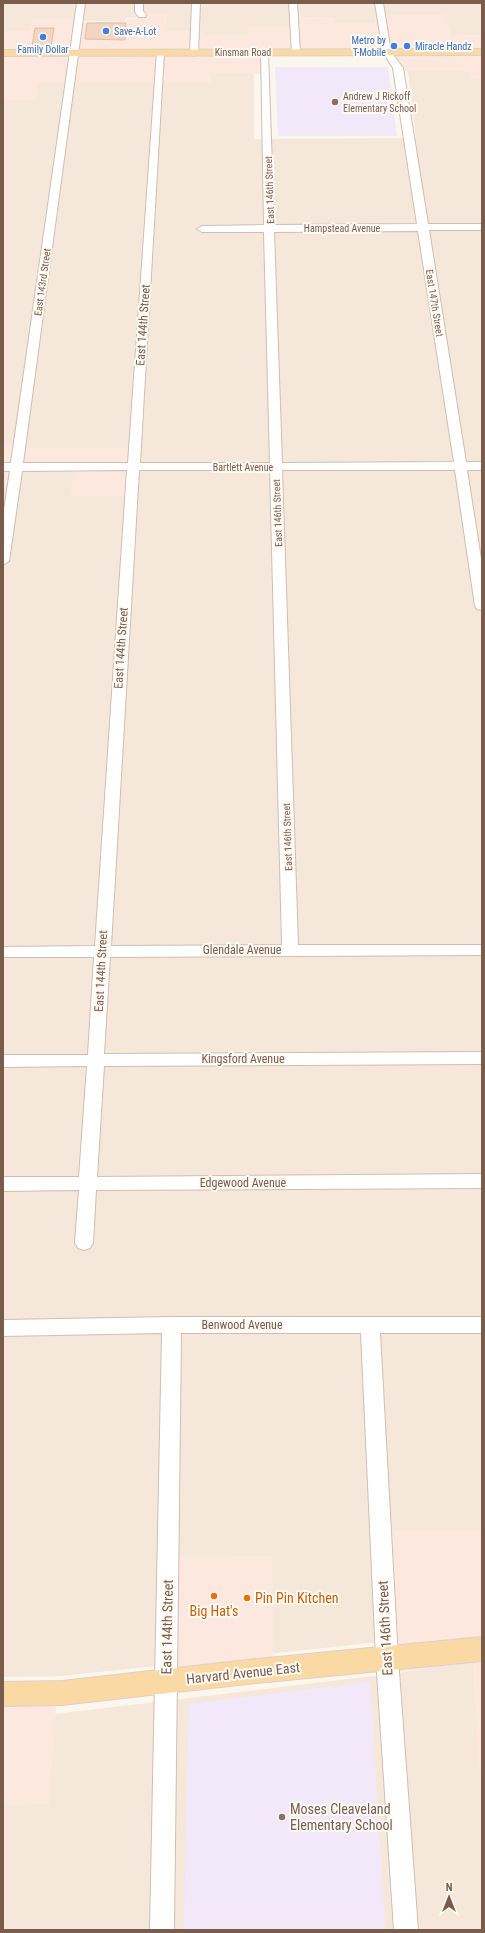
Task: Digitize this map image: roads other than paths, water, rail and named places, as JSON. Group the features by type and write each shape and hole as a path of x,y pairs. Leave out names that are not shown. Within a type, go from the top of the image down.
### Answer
{"main road":[{"name":"Kinsman Road","path":"3,53 482,52"},
{"name":"Harvard Avenue East","path":"3,1694 62,1693 482,1649"}],"street":[{"name":"East 143rd Street","path":"3,560 81,3"},
{"path":"139,3 139,12 142,15"},
{"path":"194,52 196,3"},
{"path":"293,3 296,52"},
{"name":"East 147th Street","path":"379,3 387,52 398,68 482,606"},
{"name":"East 146th Street","path":"264,52 290,950"},
{"name":"East 144th Street","path":"84,1243 96,1060 101,950 160,53"},
{"name":"Hampstead Avenue","path":"202,229 423,228 482,226"},
{"name":"Bartlett Avenue","path":"3,467 482,466"},
{"name":"Glendale Avenue","path":"3,952 101,950 482,950"},
{"name":"Kingsford Avenue","path":"3,1061 482,1058"},
{"name":"Edgewood Avenue","path":"3,1184 482,1181"},
{"name":"East 144th Street","path":"162,1930 172,1325"},
{"name":"Benwood Avenue","path":"3,1328 82,1328 172,1325 482,1325"},
{"name":"East 146th Street","path":"370,1325 387,1658 406,1930"}],"place":[{"name":"Save-A-Lot","path":"106,31"},
{"name":"Family Dollar","path":"43,37"},
{"name":"Metro by T-Mobile","path":"394,46"},
{"name":"Miracle Handz","path":"407,46"},
{"name":"Andrew J Rickoff Elementary School","path":"335,102"},
{"name":"Big Hat's","path":"214,1596"},
{"name":"Pin Pin Kitchen","path":"247,1598"},
{"name":"Moses Cleaveland Elementary School","path":"282,1817"}]}
